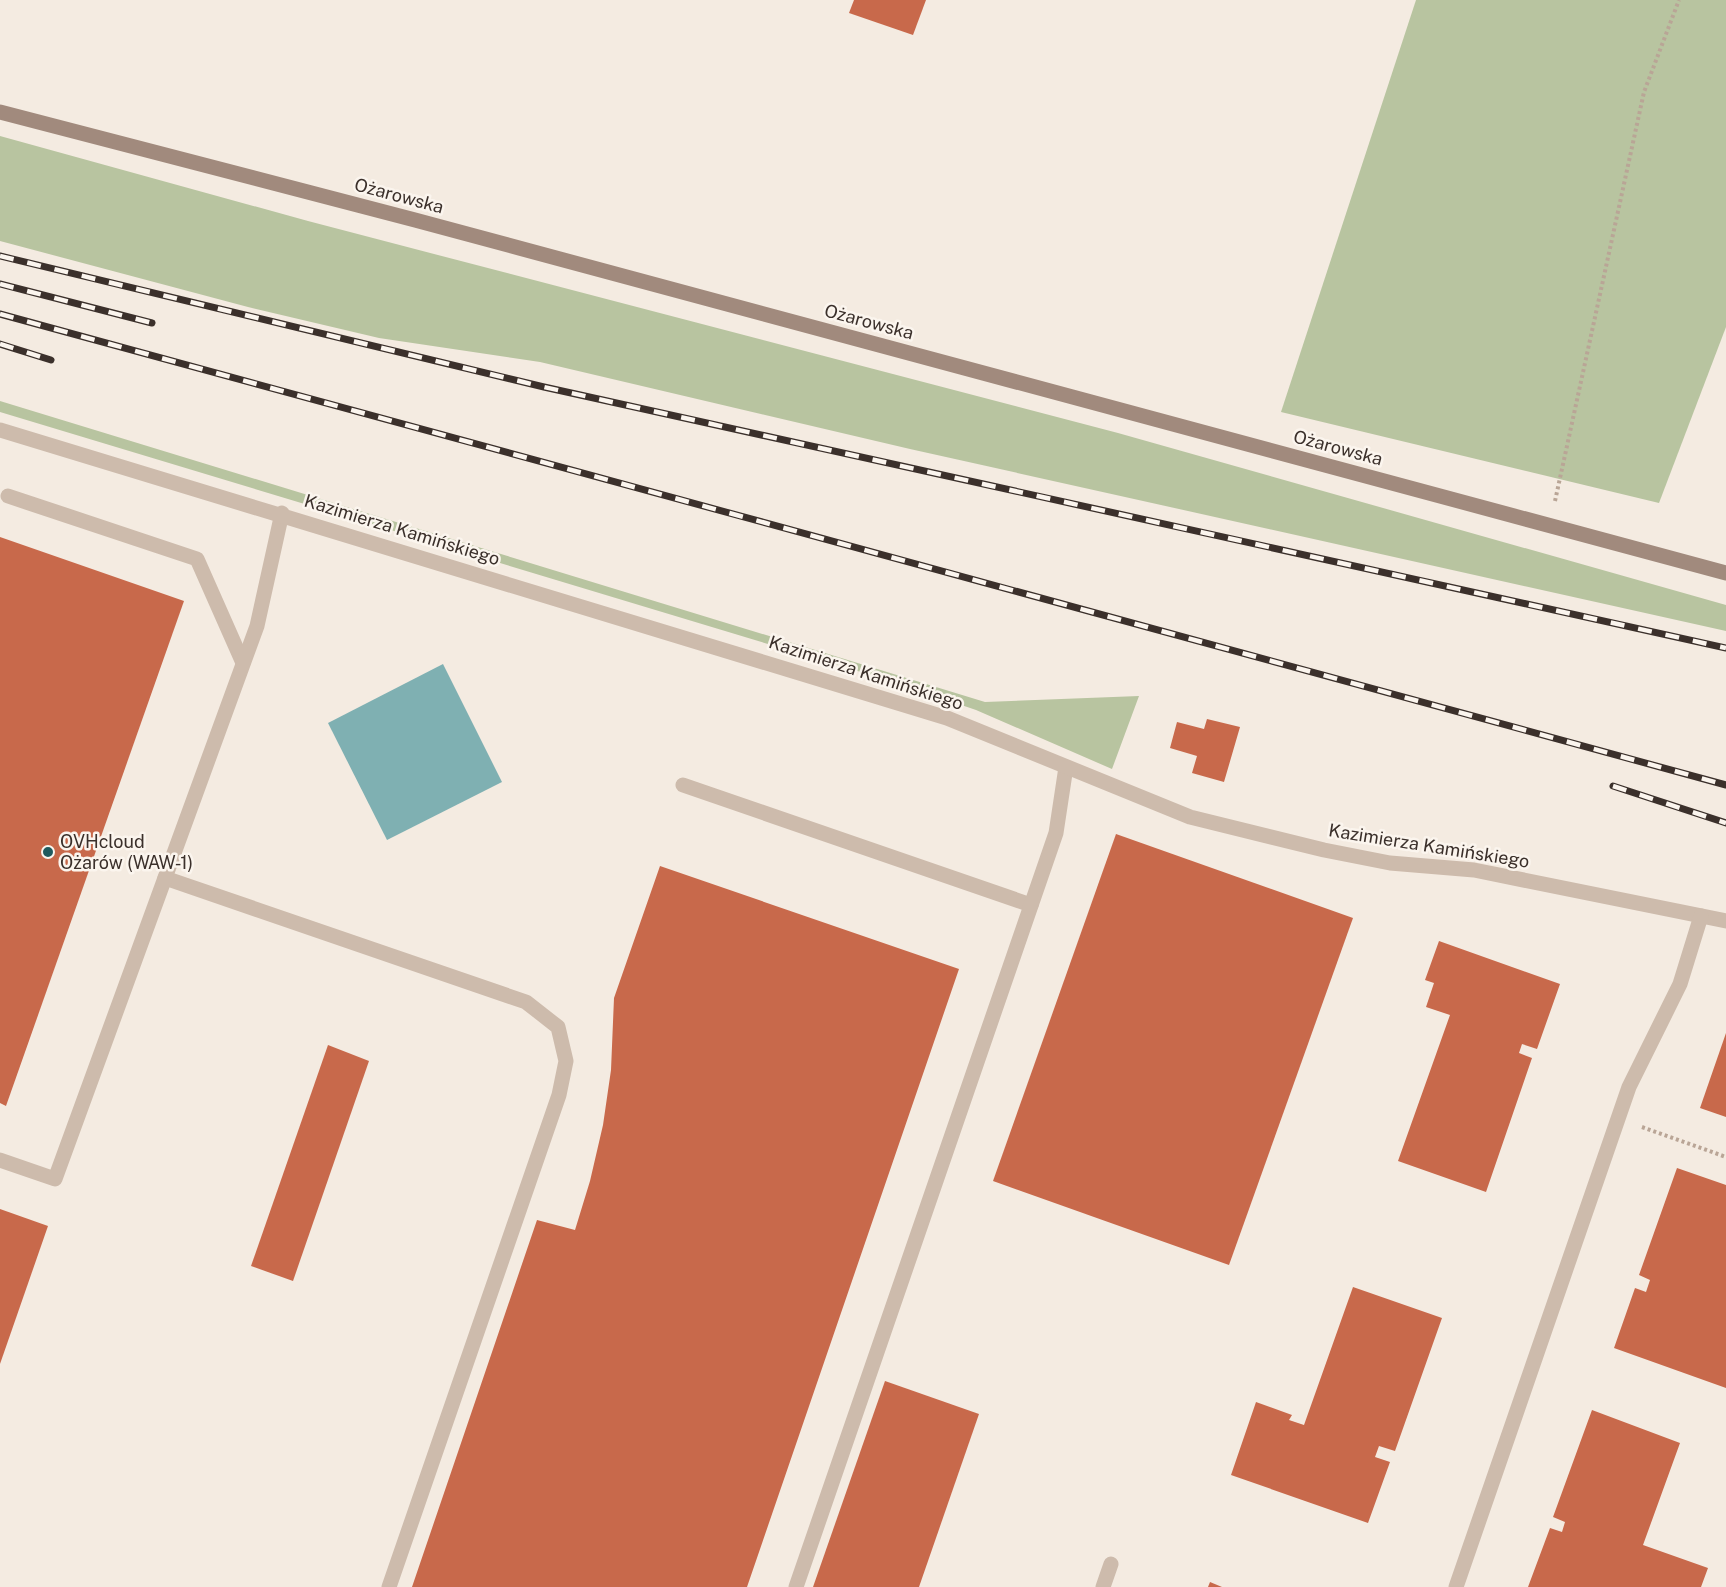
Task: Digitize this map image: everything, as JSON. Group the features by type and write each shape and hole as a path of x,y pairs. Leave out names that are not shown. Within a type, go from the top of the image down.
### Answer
{"main road":[{"name":"Ożarowska","path":"0,112 414,220 1726,573"}],"street":[{"name":"Kazimierza Kamińskiego","path":"0,429 282,513 947,718 1190,818 1324,850 1390,863 1474,870 1726,921"},
{"path":"8,496 196,559 243,663"},
{"path":"0,1160 55,1179 256,626 282,513"},
{"path":"796,1587 1056,833 1066,767"},
{"path":"683,785 1031,905"},
{"path":"165,878 526,1002 558,1027 566,1061 559,1095 389,1587"},
{"path":"1456,1587 1629,1088 1680,984 1701,916"},
{"path":"1103,1587 1112,1564"}],"path":[{"path":"1550,525 1644,92 1679,0"},
{"path":"1638,1125 1726,1157"}],"green space":[{"path":"1416,0 1726,0 1726,327 1659,503 1281,412"},
{"path":"0,136 308,221 1118,433 1726,605 1726,631 910,449 540,362 379,338 248,307 0,241"},
{"path":"0,401 985,702 1139,696 1112,769 976,710 894,682 0,412"}],"water":[{"path":"443,664 502,782 387,840 328,723"}],"building":[{"path":"854,0 926,0 913,35 849,13"},
{"name":"OVHcloud Ożarów (WAW-1)","path":"0,537 184,601 6,1106 0,1103"},
{"path":"1207,719 1240,727 1224,782 1192,773 1197,756 1170,748 1177,722 1204,729"},
{"path":"1116,834 1353,918 1229,1265 993,1181"},
{"path":"660,866 959,969 747,1587 412,1587 537,1220 575,1230 590,1181 603,1125 611,1070 614,998"},
{"path":"1439,941 1560,984 1537,1049 1522,1044 1519,1053 1532,1058 1486,1192 1398,1161 1450,1015 1426,1007 1434,983 1425,980"},
{"path":"1726,1033 1726,1117 1700,1108"},
{"path":"328,1045 369,1061 293,1281 251,1266"},
{"path":"1677,1168 1726,1185 1726,1388 1614,1348 1635,1288 1646,1292 1650,1280 1639,1275"},
{"path":"0,1209 48,1226 0,1364"},
{"path":"1353,1287 1442,1318 1395,1451 1379,1446 1375,1457 1390,1462 1368,1523 1231,1475 1256,1402 1292,1415 1289,1420 1304,1425"},
{"path":"885,1381 979,1414 919,1587 813,1587"},
{"path":"1592,1410 1680,1443 1643,1545 1708,1568 1701,1587 1528,1587 1550,1528 1562,1532 1565,1522 1553,1517"},
{"path":"1210,1582 1222,1587 1208,1587"}],"railway":[{"path":"0,256 544,387 1726,648"},
{"path":"0,284 152,323"},
{"path":"0,314 1726,785"},
{"path":"0,344 51,360"},
{"path":"1613,786 1726,823"}],"place":[{"name":"OVHcloud Ożarów (WAW-1)","path":"48,852"}]}
